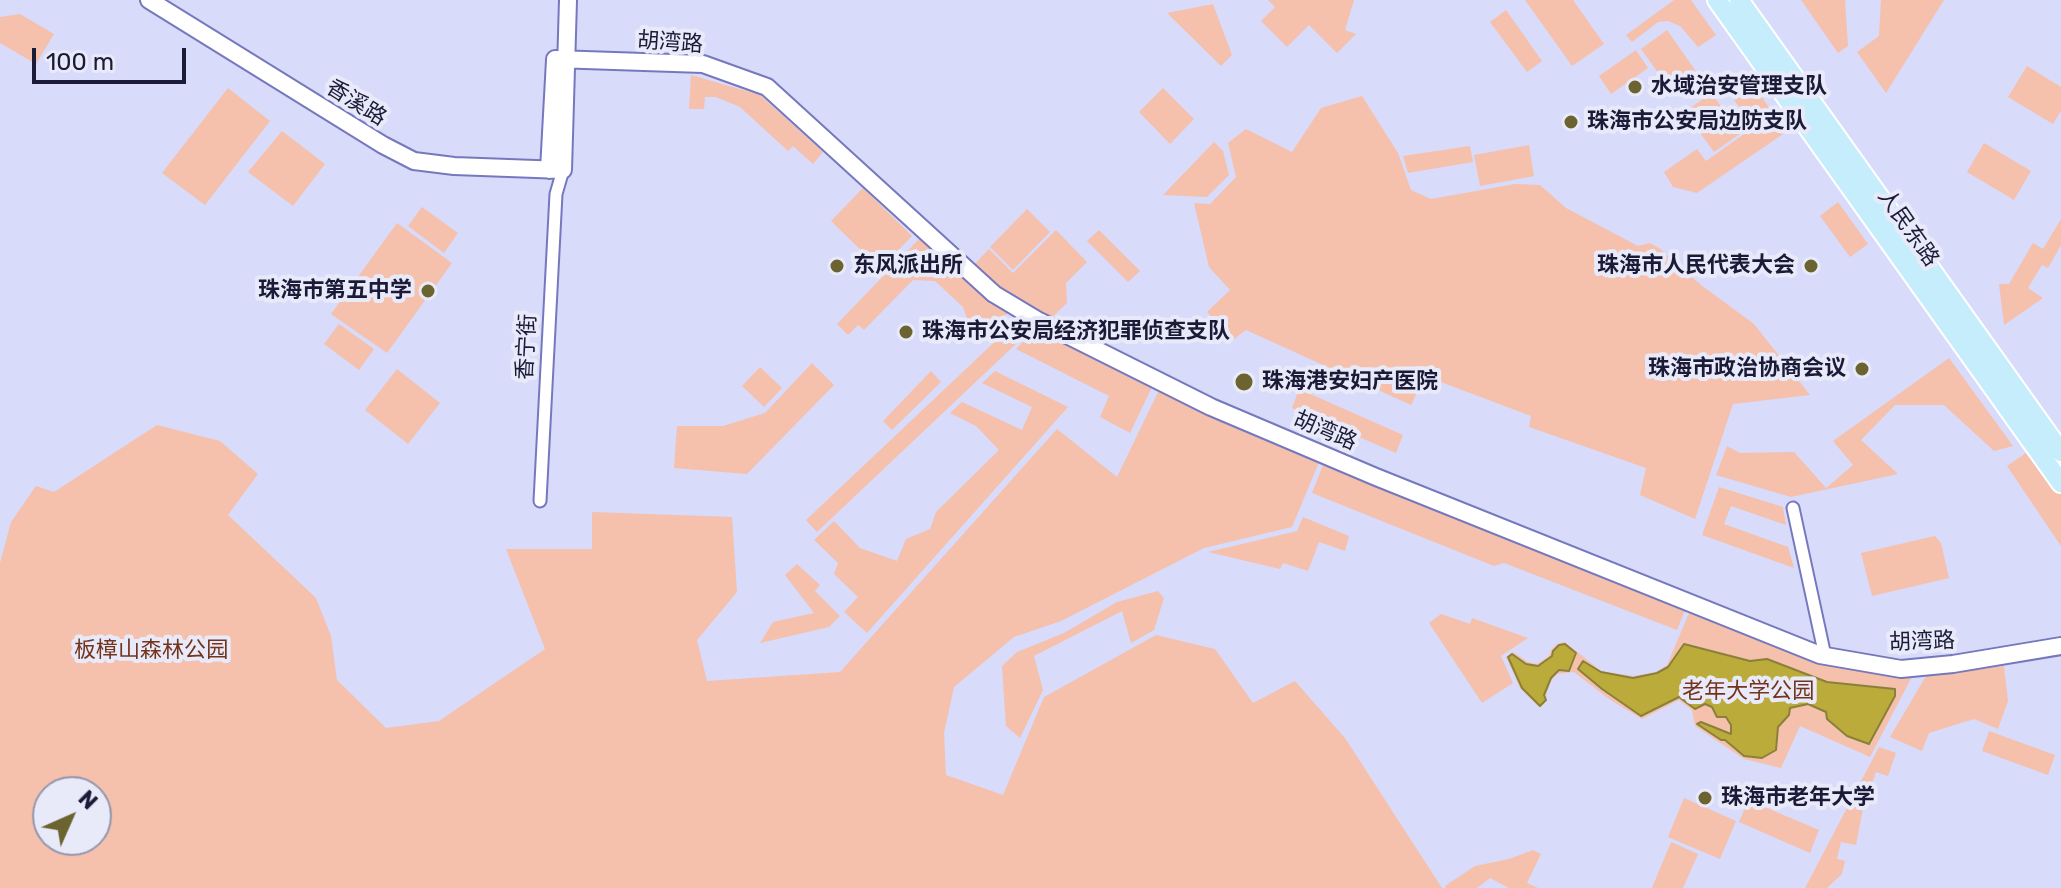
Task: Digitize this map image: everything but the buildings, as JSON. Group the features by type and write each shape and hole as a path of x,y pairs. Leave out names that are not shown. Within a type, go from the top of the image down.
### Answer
{"main road":[{"name":"人民东路","path":"1717,0 2061,483"},
{"name":"人民东路","path":"1739,0 2061,452"}],"street":[{"name":"香溪路","path":"149,0 383,145 414,161 454,166 556,170"},
{"path":"557,0 560,59"},
{"path":"560,59 568,0"},
{"name":"香宁街","path":"540,501 560,59"},
{"name":"胡湾路","path":"560,59 703,64 767,87 994,294 1039,321 1211,407 1376,477 1825,656 1901,669 1953,664 2061,646"},
{"path":"1793,508 1825,656"}],"green space":[{"path":"1268,0 1354,0 1345,30 1356,34 1337,53 1309,25 1287,47 1261,21 1275,7"},
{"path":"1525,0 1573,0 1604,44 1572,66"},
{"path":"1674,0 1691,0 1716,35 1698,47 1680,26 1668,21 1658,22 1632,42 1626,35"},
{"path":"1801,0 1845,0 1848,46 1838,53"},
{"path":"1881,0 1944,0 1886,93 1857,52 1879,36"},
{"path":"1213,4 1232,55 1221,66 1167,13"},
{"path":"1506,10 1542,61 1527,72 1490,22"},
{"path":"20,14 54,34 36,64 0,43 0,17"},
{"path":"1667,30 1695,70 1669,88 1641,49"},
{"path":"1636,50 1648,68 1611,94 1599,76"},
{"path":"2027,66 2061,87 2061,111 2053,124 2008,97"},
{"path":"691,75 760,95 823,152 813,164 793,146 788,151 740,107 716,97 705,97 704,109 689,109"},
{"path":"1754,86 1786,132 1697,193 1673,187 1664,172 1697,149 1706,161 1754,127 1734,100"},
{"path":"228,88 270,121 205,205 162,173"},
{"path":"1163,88 1194,119 1170,144 1139,112"},
{"path":"1711,93 1741,133 1714,152 1685,112"},
{"path":"1362,96 1398,153 1411,190 1431,199 1515,184 1540,185 1566,208 1638,246 1650,243 1659,248 1701,285 1754,324 1810,395 1733,404 1695,519 1640,495 1646,468 1529,427 1531,416 1425,376 1411,405 1246,330 1233,340 1207,312 1230,290 1209,267 1194,203 1210,204 1236,177 1228,143 1246,129 1292,152 1321,108"},
{"path":"282,131 325,164 293,206 248,172"},
{"path":"1214,142 1223,151 1229,175 1207,197 1163,195"},
{"path":"1984,143 2031,171 2014,200 1967,172"},
{"path":"1529,145 1534,176 1480,186 1474,155"},
{"path":"1470,146 1473,162 1408,173 1403,156"},
{"path":"863,188 912,236 880,269 831,221"},
{"path":"1838,202 1868,244 1850,257 1820,216"},
{"path":"422,207 458,233 444,253 408,226"},
{"path":"1027,209 1050,232 1013,270 990,247"},
{"path":"2061,219 2061,245 2048,268 2042,265 2028,288 2043,298 2004,325 1999,284 2009,284 2033,243 2043,249"},
{"path":"397,223 452,263 387,353 331,314"},
{"path":"1056,230 1087,262 1066,283 1067,303 1046,323 970,269 989,249 1013,273"},
{"path":"1099,230 1140,271 1128,282 1087,241"},
{"path":"919,239 990,303 1008,313 975,343 963,307 935,281 913,280 864,330 858,325 848,335 837,324"},
{"path":"1022,316 1037,324 817,532 806,520"},
{"path":"339,324 374,349 359,370 324,344"},
{"path":"1037,328 1152,387 1130,433 1100,417 1109,396 1016,349"},
{"path":"1949,358 2013,446 1994,451 1944,405 1895,405 1861,440 1898,474 1791,497 1716,475 1727,446 1740,453 1794,452 1826,488 1853,465 1833,441"},
{"path":"812,363 834,385 747,474 674,468 677,426 723,426 765,413"},
{"path":"760,367 782,388 764,407 742,386"},
{"path":"397,369 440,403 408,444 365,410"},
{"path":"931,371 941,382 892,430 883,421"},
{"path":"995,371 1068,407 867,633 844,612 858,597 834,574 838,563 814,540 834,521 860,548 897,561 906,539 930,529 936,512 999,450 976,426 950,413 962,402 1022,430 1032,407 982,383"},
{"name":"板樟山森林公园","path":"1160,388 1320,460 1292,527 1204,548 1061,621 1014,637 954,687 944,733 946,775 1003,795 1044,697 1156,635 1215,649 1253,703 1295,681 1345,738 1442,888 0,888 0,563 11,522 36,486 54,492 157,425 220,441 258,474 228,515 316,598 331,636 337,680 386,728 439,721 545,649 506,549 592,549 592,512 732,517 737,592 697,640 707,681 840,672 1057,429 1117,477"},
{"path":"1299,389 1403,435 1396,453 1292,408"},
{"path":"2030,450 2061,493 2061,546 2007,466"},
{"path":"1323,465 1686,608 1677,630 1504,563 1494,566 1312,493"},
{"path":"1719,487 1783,507 1786,525 1731,506 1724,524 1788,547 1794,568 1702,535"},
{"path":"1303,517 1349,536 1345,551 1319,542 1308,571 1283,563 1280,569 1208,552 1297,531"},
{"path":"1935,536 1941,543 1949,578 1872,596 1861,553"},
{"path":"797,564 820,585 815,591 840,616 829,627 760,643 773,622 814,613 785,575"},
{"path":"1158,591 1164,598 1154,630 1131,643 1122,611 1034,656 1043,690 1020,738 1006,726 1002,666 1017,652 1064,633 1117,602"},
{"name":"老年大学公园","path":"1692,606 1819,656 1916,669 1870,757 1800,726 1781,768 1744,759 1695,726 1692,710 1679,700 1642,719 1574,672 1557,674 1551,681 1547,700 1539,707 1520,688 1506,657 1513,652 1537,664 1549,656 1557,644 1565,642 1601,671 1633,676 1656,672 1667,665"},
{"path":"1441,614 1470,624 1472,618 1528,638 1501,656 1513,683 1482,703 1429,623"},
{"path":"2004,666 2008,701 1998,729 1974,719 1929,733 1922,751 1890,737 1926,676"},
{"path":"1989,731 2055,755 2048,775 1982,751"},
{"path":"1879,747 1896,753 1888,776 1876,772 1863,808 1856,845 1841,842 1837,859 1845,861 1842,874 1827,888 1805,888"},
{"path":"1684,798 1736,821 1720,859 1668,837"},
{"path":"1748,800 1819,830 1810,853 1739,822"},
{"path":"1671,842 1698,854 1683,888 1652,888"},
{"path":"1533,850 1541,854 1527,883 1538,888 1509,888 1490,878 1477,888 1445,886 1475,866"}],"shaded area":[{"path":"1565,644 1576,653 1569,671 1559,670 1551,678 1544,695 1546,700 1540,706 1522,688 1508,657 1512,654 1526,664 1538,666 1552,656 1559,645"},
{"path":"1684,644 1750,661 1767,659 1827,682 1895,689 1895,696 1869,744 1847,736 1827,719 1826,712 1808,704 1790,708 1789,715 1778,727 1776,750 1762,758 1744,756 1725,740 1697,724 1701,722 1731,734 1731,725 1726,717 1717,717 1712,707 1705,704 1695,709 1679,697 1641,716 1578,669 1583,661 1601,672 1633,678 1657,673 1668,667"}],"place":[{"name":"水域治安管理支队","path":"1635,87"},
{"name":"珠海市公安局边防支队","path":"1571,122"},
{"name":"东风派出所","path":"837,266"},
{"name":"珠海市人民代表大会","path":"1811,266"},
{"name":"珠海市第五中学","path":"428,291"},
{"name":"珠海市公安局经济犯罪侦查支队","path":"906,332"},
{"name":"珠海市政治协商会议","path":"1862,369"},
{"name":"珠海港安妇产医院","path":"1244,382"},
{"name":"珠海市老年大学","path":"1705,798"}]}
